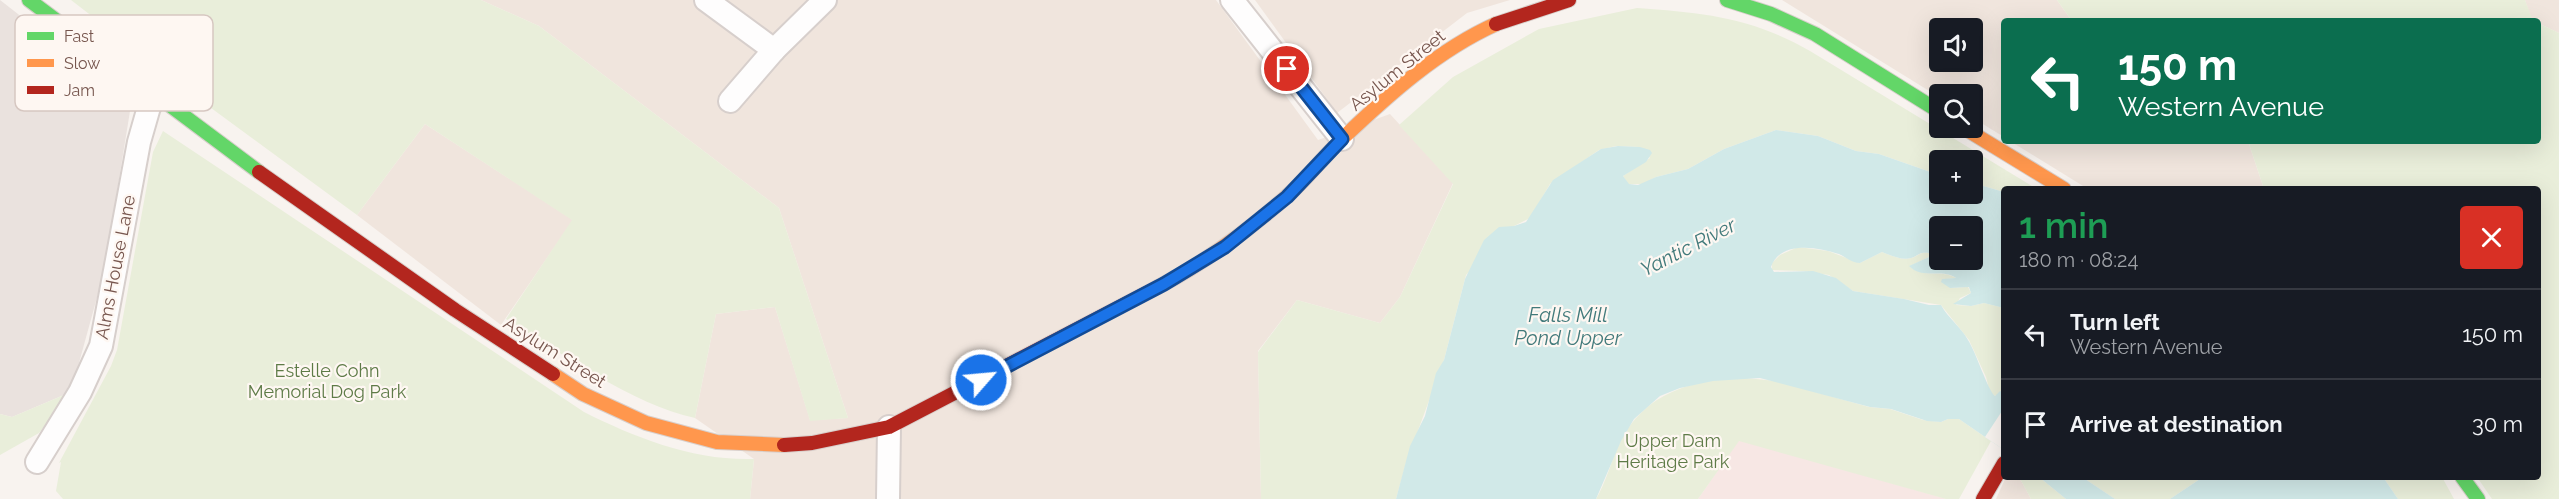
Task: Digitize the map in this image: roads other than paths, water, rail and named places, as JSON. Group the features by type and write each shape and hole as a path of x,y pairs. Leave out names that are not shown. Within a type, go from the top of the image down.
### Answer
{"street":[{"name":"Asylum Street","path":"29,0 49,15"},
{"path":"706,0 774,50"},
{"path":"730,101 774,50 825,0"},
{"path":"1232,0 1342,139"},
{"name":"Asylum Street","path":"176,111 455,310 594,399 646,423 717,442 804,444 889,428 1164,284 1225,247 1287,197 1342,139 1415,74 1446,51 1475,33 1509,18 1569,0"},
{"path":"1727,0 1772,15 1801,29 1849,55 1929,105"},
{"name":"Alms House Lane","path":"37,462 77,398 101,346 139,142 148,111"},
{"path":"1980,138 2059,186"},
{"path":"888,499 889,428"},
{"path":"1983,499 2001,468"},
{"path":"2464,480 2478,499"}],"water":[{"name":"Falls Mill Pond Upper","path":"1776,130 1818,136 1856,151 1879,154 1929,172 1929,204 1983,204 1983,186 2001,191 2001,307 1984,303 1971,306 1953,304 1971,293 1969,287 1950,288 1941,282 1942,279 1956,278 1951,275 1920,272 1909,266 1929,257 1929,270 1983,270 1983,216 1929,216 1929,253 1921,253 1911,258 1904,259 1882,252 1860,263 1830,251 1800,248 1782,253 1771,267 1774,272 1813,271 1836,278 1853,291 1929,305 1941,305 1968,340 1992,393 1995,396 2001,392 2001,448 1959,419 1948,419 1941,422 1927,421 1891,409 1870,407 1760,378 1713,381 1680,388 1660,396 1634,419 1621,441 1596,499 1396,499 1410,446 1425,416 1436,373 1444,360 1465,279 1484,240 1499,227 1526,222 1553,180 1601,149 1618,146 1650,150 1652,153 1646,162 1623,176 1629,184 1638,185 1656,177 1688,169 1724,149"},
{"path":"2043,480 2086,480 2115,499 2066,499"},
{"path":"2198,480 2385,480 2398,499 2170,499"}],"water label":[{"name":"Yantic River","path":"1688,247"}],"park label":[{"name":"Estelle Cohn Memorial Dog Park","path":"327,380"},
{"name":"Upper Dam Heritage Park","path":"1673,450"}]}
